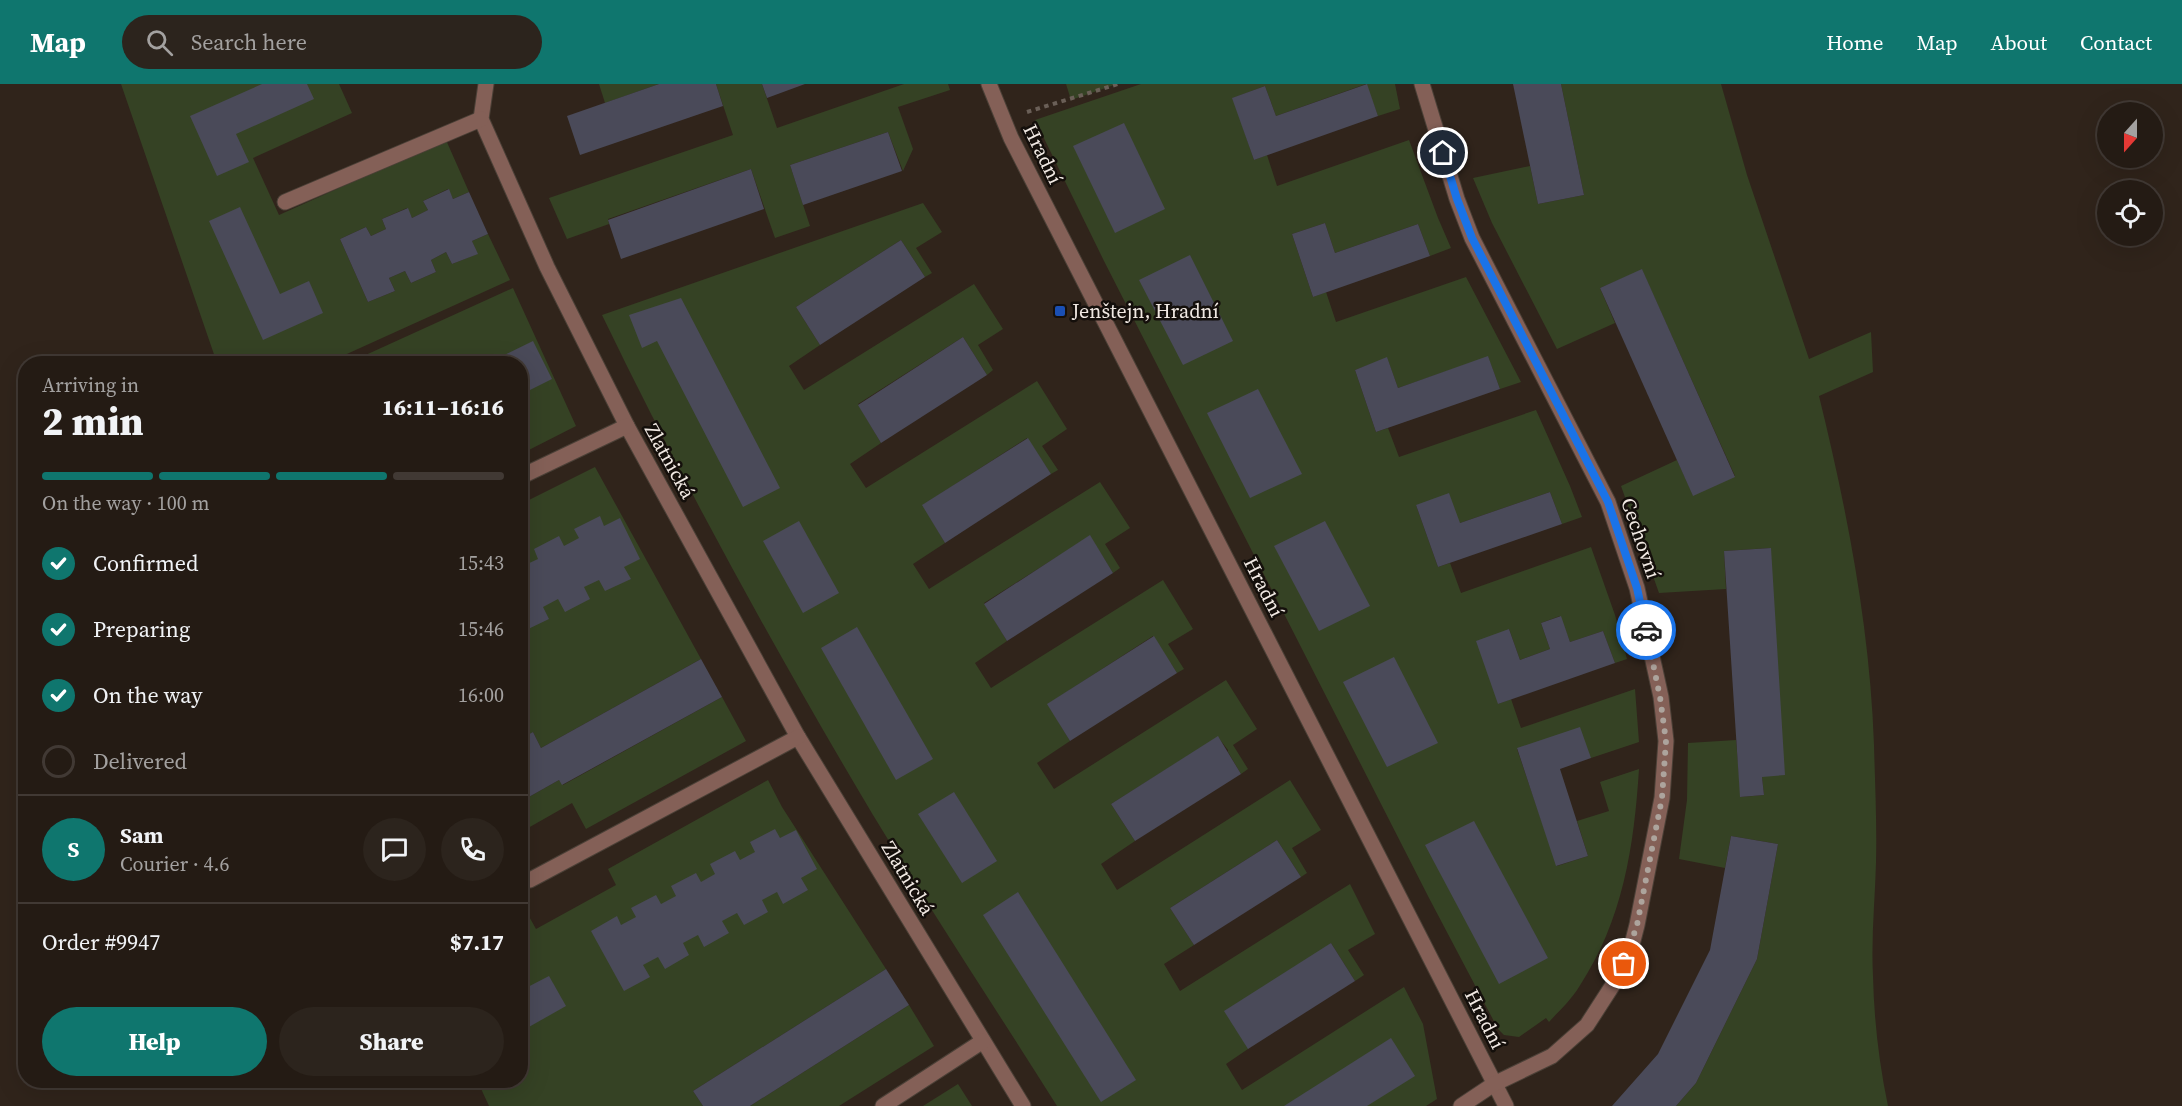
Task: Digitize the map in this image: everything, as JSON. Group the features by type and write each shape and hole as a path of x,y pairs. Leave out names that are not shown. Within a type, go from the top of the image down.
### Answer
{"street":[{"path":"285,202 481,119 486,84"},
{"name":"Hradní","path":"989,84 1011,138 1506,1106"},
{"name":"Cechovní","path":"1422,84 1457,199 1472,238 1608,502 1637,588 1660,697 1666,741 1662,798 1637,925 1630,952 1618,977 1587,1025 1552,1056 1494,1084"},
{"name":"Zlatnická","path":"481,119 547,267 627,426 798,737 1023,1106"},
{"name":"Zlatnická","path":"528,473 627,426"},
{"path":"530,880 798,737"},
{"path":"884,1106 983,1041"},
{"path":"1461,1106 1494,1084"}],"path":[{"path":"1011,138 1026,112 1118,84"}],"green space":[{"path":"121,84 339,84 352,113 253,158 279,215 446,140 469,192 453,199 448,189 423,201 428,210 412,218 407,208 382,219 386,229 371,236 366,227 340,239 368,302 395,291 389,278 405,271 411,283 436,272 431,260 446,252 452,264 477,254 472,241 488,234 510,280 342,356 215,356"},
{"path":"599,84 659,84 605,103"},
{"path":"716,84 762,84 777,128 904,84 948,84 950,90 898,107 913,149 903,171 888,132 790,165 810,226 775,238 751,169 608,219 609,224 567,239 549,198 733,135"},
{"path":"1066,84 1117,84 1071,100"},
{"path":"1141,84 1366,84 1276,116 1265,86 1233,98 1254,160 1267,155 1277,186 1409,140 1451,248 1430,256 1418,224 1335,253 1325,223 1292,234 1313,297 1326,292 1336,322 1466,277 1521,382 1500,389 1488,357 1398,388 1387,358 1355,370 1376,432 1388,428 1399,457 1536,410 1570,486 1582,517 1562,524 1550,492 1460,523 1416,505 1438,567 1450,563 1461,593 1591,547 1615,615 1627,659 1615,663 1603,631 1570,642 1560,616 1541,623 1550,649 1520,660 1509,629 1498,704 1511,699 1521,728 1635,689 1639,742 1591,758 1517,749 1557,866 1588,856 1577,821 1609,811 1600,782 1639,769 1634,827 1624,882 1606,936 1594,962 1569,1001 1549,1022 1546,1018 1519,1037 1504,1035 1498,1029 1104,261 1035,120"},
{"path":"1366,84 1395,84 1400,109 1378,116"},
{"path":"1561,84 1721,84 1747,175 1809,359 1871,332 1873,372 1819,396 1848,526 1868,657 1872,701 1876,818 1872,948 1878,1041 1888,1106 1676,1106 1696,1083 1757,959 1778,844 1731,836 1725,868 1679,859 1687,800 1688,743 1736,740 1741,797 1764,795 1762,777 1770,548 1724,551 1726,589 1659,593 1621,486 1677,460 1693,495 1735,476 1642,270 1600,288 1615,323 1557,349 1492,223 1473,178 1530,166 1538,204 1584,195"},
{"path":"923,203 942,232 916,248 932,273 925,277 901,240 796,307 820,345 789,366 804,390 974,284 1003,329 978,345 993,370 987,375 963,337 858,404 881,443 850,464 866,488 1037,381 1067,429 1042,446 1058,470 1051,474 1027,438 923,505 945,543 913,564 929,589 1100,482 1130,528 1105,544 1120,568 1113,573 1090,536 984,603 1007,641 975,663 991,688 1163,580 1193,629 1168,644 1184,669 1177,673 1153,636 1048,704 1070,741 1037,763 1054,789 1226,680 1257,729 1233,745 1248,769 1241,774 1218,737 1111,804 1135,841 1101,864 1117,890 1290,780 1321,830 1292,848 1307,873 1301,877 1277,840 1170,908 1194,945 1164,964 1180,991 1350,884 1375,934 1348,950 1364,975 1355,981 1331,943 1248,1049 1226,1064 1242,1090 1404,987 1423,1024 1437,1099 1426,1106 1057,1106 895,852 766,630 665,442 602,315"},
{"path":"513,288 576,426 528,450 528,356 363,356"},
{"path":"595,467 701,659 541,748 533,732 528,735 528,500"},
{"path":"722,697 746,741 586,829 572,803 528,828 528,797 559,780 563,785"},
{"path":"768,780 782,807 886,969 693,1091 703,1106 489,1106 481,1088 528,1088 528,915 536,929 616,885 608,869"},
{"path":"909,1005 934,1046 839,1106 750,1106"},
{"path":"958,1084 972,1106 923,1106"}],"building":[{"path":"262,84 307,84 314,99 236,134 249,162 217,176 190,116"},
{"path":"659,84 716,84 723,106 580,155 567,116"},
{"path":"762,84 805,84 767,98"},
{"path":"1367,84 1378,116 1254,160 1232,98 1265,86 1276,116"},
{"path":"1513,84 1561,84 1584,195 1538,204"},
{"path":"1124,123 1165,209 1115,233 1073,146"},
{"path":"888,132 902,171 803,205 790,165"},
{"path":"751,169 764,209 621,259 608,220"},
{"path":"449,189 453,199 469,192 488,234 472,241 478,254 452,264 446,252 431,260 436,272 411,283 405,271 389,278 395,291 368,302 340,239 366,227 371,236 386,229 382,219 408,208 412,218 428,210 423,201"},
{"path":"240,207 280,294 309,281 323,313 263,340 209,221"},
{"path":"1325,223 1335,253 1418,224 1430,256 1313,297 1292,234"},
{"path":"901,240 925,277 820,345 796,307"},
{"path":"1190,255 1233,341 1183,365 1139,280"},
{"path":"1642,269 1735,477 1693,496 1600,288"},
{"path":"681,298 780,488 743,507 657,341 642,348 629,315"},
{"path":"963,337 987,375 881,443 858,405"},
{"path":"533,341 552,379 528,391 528,356 502,356"},
{"path":"1488,356 1500,389 1376,432 1355,370 1387,357 1398,388"},
{"path":"1258,389 1302,474 1250,498 1207,413"},
{"path":"1028,438 1051,474 945,543 922,505"},
{"path":"1550,492 1562,524 1438,567 1416,505 1449,493 1460,523"},
{"path":"600,516 604,526 620,518 640,559 624,567 631,579 605,591 599,580 584,587 590,599 565,612 558,599 543,607 549,619 528,629 528,564 538,559 534,549 559,536 564,546 579,538 574,529"},
{"path":"799,521 839,593 803,613 763,541"},
{"path":"1325,521 1370,606 1319,631 1274,546"},
{"path":"1090,535 1113,573 1007,641 984,604"},
{"path":"1771,548 1785,775 1762,777 1764,795 1740,797 1724,551"},
{"path":"1561,616 1570,642 1603,631 1615,663 1498,704 1476,641 1509,629 1520,660 1550,649 1541,623"},
{"path":"857,627 933,759 896,780 821,648"},
{"path":"1154,636 1177,673 1070,741 1047,704"},
{"path":"1394,657 1438,743 1387,767 1343,682"},
{"path":"701,659 722,697 562,785 559,780 528,797 528,735 533,732 541,748"},
{"path":"1580,727 1591,758 1560,769 1588,856 1556,866 1517,748"},
{"path":"1218,736 1241,774 1135,841 1111,804"},
{"path":"954,792 997,861 962,883 918,814"},
{"path":"1474,821 1548,958 1499,984 1425,845"},
{"path":"775,829 780,838 796,830 817,869 801,878 808,890 783,904 777,892 762,900 768,912 744,925 737,913 722,921 729,933 704,947 698,935 683,943 689,955 665,969 658,957 643,965 650,977 624,991 591,931 617,916 621,925 636,917 631,908 656,895 661,904 676,896 671,886 696,873 701,882 715,874 710,864 735,851 740,860 755,852 750,842"},
{"path":"1731,836 1778,844 1757,959 1696,1083 1676,1106 1612,1106 1658,1054 1710,950"},
{"path":"1277,840 1301,877 1194,945 1170,908"},
{"path":"1018,892 1136,1080 1101,1102 983,915"},
{"path":"1331,943 1355,981 1248,1049 1224,1011"},
{"path":"886,969 909,1005 750,1106 703,1106 693,1091"},
{"path":"549,976 566,1006 528,1027 528,987"},
{"path":"1391,1038 1415,1076 1367,1106 1284,1106"}],"way so far":[{"path":"1624,964 1630,952 1637,925 1662,798 1666,741 1660,697 1646,630"}],"place":[{"name":"Jenštejn, Hradní","path":"1060,311"}],"route":[{"path":"1443,153 1472,238 1608,502 1637,588 1646,630"}]}
